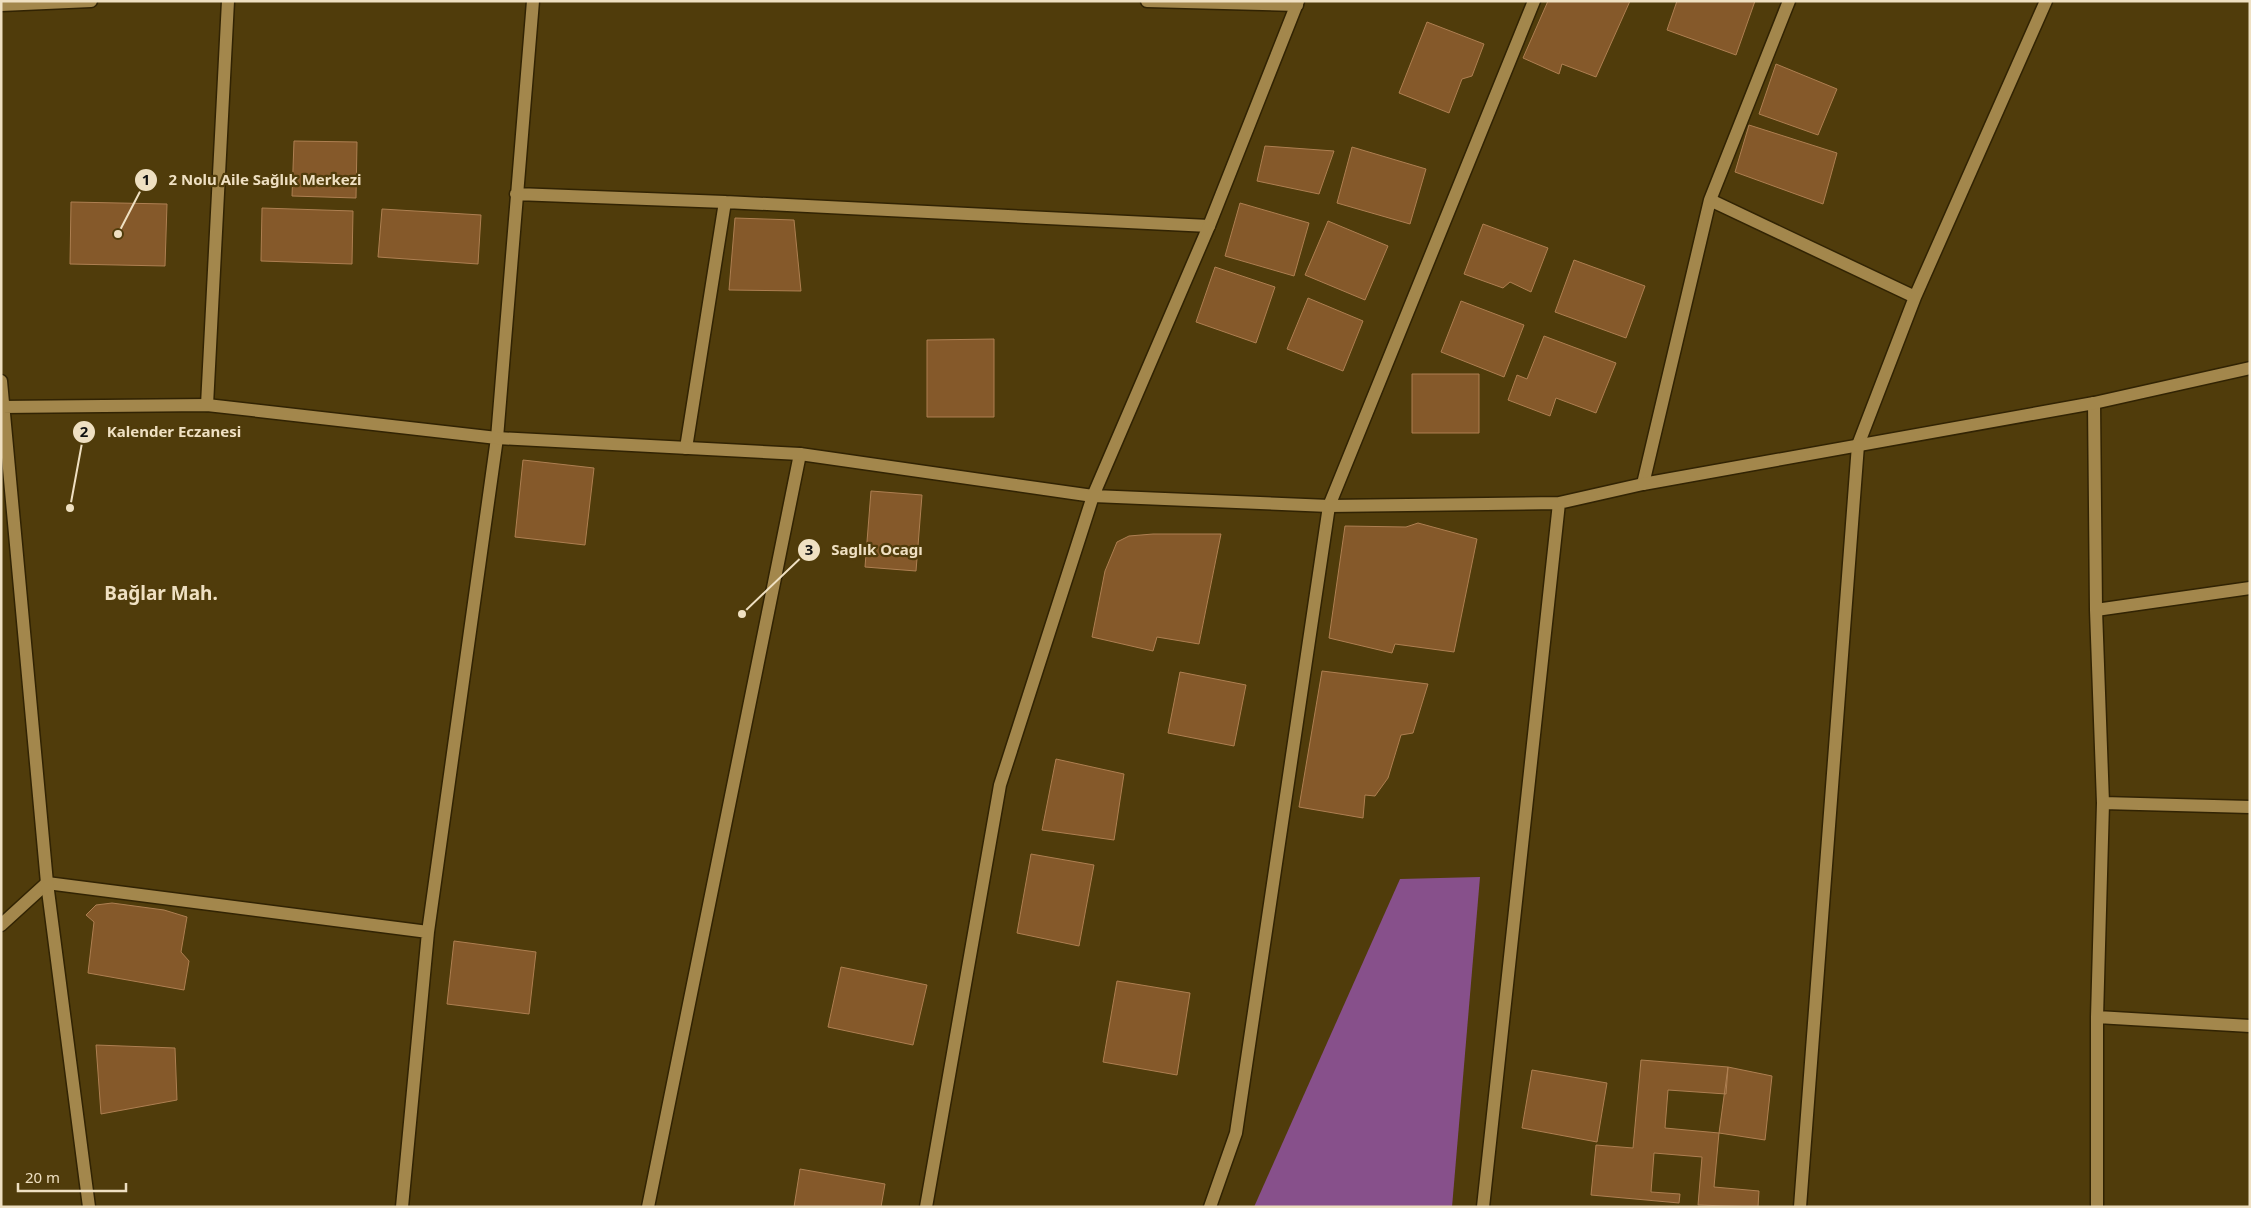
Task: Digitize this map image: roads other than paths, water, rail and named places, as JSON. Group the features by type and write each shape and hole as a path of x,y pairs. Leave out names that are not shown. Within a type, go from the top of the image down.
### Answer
{"street":[{"path":"1,6 92,1"},
{"path":"207,405 228,1"},
{"path":"402,1207 428,932 497,438 533,1"},
{"path":"926,1207 1000,785 1093,496 1209,226 1298,3 1147,1"},
{"path":"1210,1207 1236,1132 1329,506 1534,1"},
{"path":"1642,484 1710,200 1789,1"},
{"path":"1800,1207 1858,445 1915,297 2046,1"},
{"path":"516,194 725,202 1209,226"},
{"path":"1710,200 1915,297"},
{"path":"686,448 725,202"},
{"path":"3,407 207,405 497,438 800,454 1093,496 1329,506 1558,503 1642,484 2094,403 2250,368"},
{"path":"1,381 47,883 89,1207"},
{"path":"2094,403 2096,610 2103,803 2097,1017 2097,1207"},
{"path":"648,1207 800,454"},
{"path":"1484,1207 1558,503"},
{"path":"2096,610 2250,588"},
{"path":"2103,803 2250,807"},
{"path":"1,925 47,883 428,932"},
{"path":"2097,1017 2250,1026"}],"place":[{"name":"2 Nolu Aile Sağlık Merkezi","path":"118,234"},
{"name":"Kalender Eczanesi","path":"70,508"},
{"name":"Saglık Ocagı","path":"742,614"}],"district":[{"name":"Bağlar Mah.","path":"161,593"}]}
